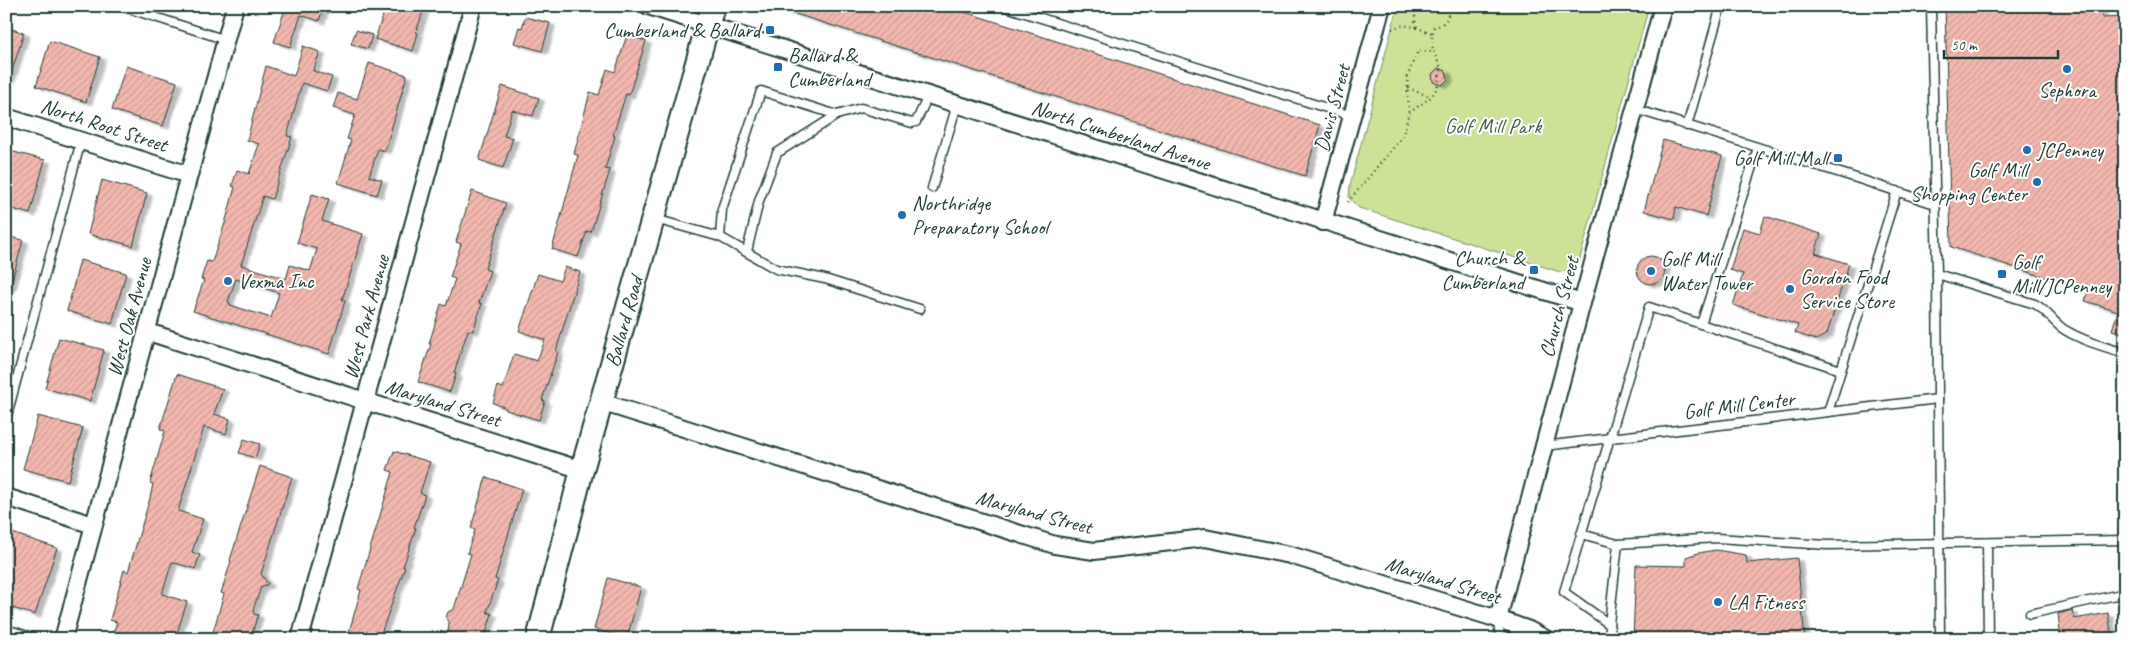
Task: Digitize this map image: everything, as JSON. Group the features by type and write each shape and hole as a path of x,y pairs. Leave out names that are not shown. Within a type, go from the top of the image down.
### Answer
{"street":[{"name":"West Oak Avenue","path":"63,639 236,6"},
{"name":"West Park Avenue","path":"300,639 472,6"},
{"name":"North Cumberland Avenue","path":"648,6 711,16 928,96 1582,303"},
{"name":"Davis Street","path":"1323,222 1382,6"},
{"name":"Church Street","path":"1498,619 1663,6"},
{"name":"Ballard Road","path":"538,639 582,470 711,16"},
{"name":"North Root Street","path":"6,117 189,175"},
{"name":"Maryland Street","path":"148,332 582,470"},
{"name":"Maryland Street","path":"601,402 1055,545 1094,551 1205,538 1290,555 1498,619 1529,630 1546,639"},
{"path":"6,497 94,525"}],"lane":[{"path":"121,6 226,40"},
{"path":"1003,6 1352,116"},
{"path":"1687,126 1721,6"},
{"path":"1931,6 1937,274 1940,639"},
{"path":"720,237 722,209 761,91 837,115"},
{"path":"746,251 759,201 777,153 837,115 861,108 914,123 917,121 928,96"},
{"path":"932,188 957,105"},
{"path":"1634,109 1935,204"},
{"path":"6,419 82,141"},
{"path":"1701,324 1758,148"},
{"path":"1828,412 1897,191"},
{"path":"654,218 720,237 776,269 825,279 920,309"},
{"path":"1937,274 2035,304 2045,309 2063,329 2084,340 2125,354"},
{"path":"1609,624 1564,592 1649,307 1841,370"},
{"name":"Golf Mill Center","path":"1544,446 1938,400"},
{"path":"1581,534 1618,544 1717,538 1827,545 2125,540"},
{"path":"1987,543 1988,639"},
{"path":"1612,639 1609,624 1618,544"},
{"path":"2030,614 2125,594"},
{"path":"1498,619 1500,639"},
{"path":"6,629 36,639"}],"path":[{"path":"1416,6 1415,19 1417,29"},
{"path":"1410,113 1431,97 1436,88 1441,68 1433,52 1432,33 1434,27 1441,26 1446,21 1448,6"},
{"path":"1392,29 1401,24 1432,33"},
{"path":"1348,202 1403,136 1410,113 1407,77 1418,51 1433,52"},
{"path":"1408,88 1431,97"}],"green space":[{"name":"Golf Mill Park","path":"1398,6 1649,6 1579,262 1571,271 1560,272 1359,208 1349,198 1350,185"}],"building":[{"path":"283,6 324,6 319,21 301,15 290,47 274,42 285,9 283,9"},
{"path":"386,6 425,6 416,32 418,33 413,51 375,39"},
{"path":"780,6 946,6 1320,125 1305,176 780,9"},
{"name":"Golf Mill Shopping Center","path":"1945,6 2102,6 2102,18 2125,17 2125,334 2112,330 2118,311 2085,301 2088,291 1951,247"},
{"path":"525,17 550,23 542,51 514,43 519,27 522,28"},
{"path":"6,27 24,33 9,80 6,79"},
{"path":"356,30 372,35 368,49 351,44"},
{"path":"627,35 646,41 629,95 626,94 613,135 615,136 605,169 610,170 591,232 587,231 578,257 552,249 578,155 574,154 590,92 599,95 607,69 615,72"},
{"path":"50,41 100,57 86,102 36,86"},
{"path":"303,46 320,52 313,71 332,77 327,91 302,83 287,136 292,137 272,199 263,196 241,265 286,279 290,265 310,271 317,249 297,243 312,194 329,199 322,221 363,234 342,300 345,301 329,354 193,311 204,280 201,279 207,261 212,262 226,220 235,187 232,186 237,170 249,174 259,144 247,140 266,66 294,76","holes":["236,279 279,293 271,318 230,305 228,302"]},
{"path":"369,63 407,75 385,151 378,149 369,176 382,180 377,195 338,183 351,140 347,139 355,115 333,108 338,93 357,99"},
{"path":"126,66 177,82 163,126 112,110"},
{"path":"1438,68 1446,71 1448,79 1442,85 1433,82 1432,74"},
{"path":"502,86 539,98 533,116 512,110 504,136 513,138 503,168 479,160"},
{"path":"1663,140 1722,156 1706,216 1676,207 1674,219 1644,211"},
{"path":"6,150 45,160 30,214 6,207"},
{"path":"102,180 147,193 133,246 88,234"},
{"path":"472,191 506,203 485,269 490,271 479,303 482,304 473,331 468,330 450,392 418,382 431,344 429,344 441,304 446,306 455,279 450,277 461,244 456,242"},
{"name":"Gordon Food Service Store","path":"1765,216 1821,234 1815,253 1849,264 1827,334 1816,340 1795,333 1798,325 1733,305 1743,274 1730,270 1743,228 1760,233"},
{"path":"6,236 23,240 10,288 6,287"},
{"name":"Golf Mill Water Tower","path":"1651,256 1661,260 1665,270 1661,280 1651,284 1641,280 1637,270 1641,260"},
{"path":"80,260 126,273 112,324 67,311"},
{"path":"565,267 580,272 556,351 558,352 542,400 545,401 539,420 506,410 506,408 493,403 498,386 503,388 514,354 537,361 545,340 519,331 538,274 560,281"},
{"path":"59,338 104,350 90,401 45,388"},
{"path":"177,374 223,389 214,414 230,419 226,434 204,427 178,511 203,519 192,552 200,555 195,569 172,562 162,594 187,602 175,639 111,639 117,622 110,620 124,570 128,572 150,498 153,484 150,483 165,431 160,429"},
{"path":"38,416 83,428 68,481 23,469"},
{"path":"244,439 260,444 255,458 239,453"},
{"path":"394,451 430,462 420,493 425,495 403,567 405,567 379,639 347,639 361,590 358,589 393,472 387,470"},
{"path":"260,466 292,477 261,574 268,584 261,587 253,610 254,614 258,615 250,639 211,639 224,594 221,593 230,560"},
{"path":"486,477 522,489 495,579 498,580 487,612 492,614 484,639 447,639 449,624 446,618 448,612 454,609 471,554 467,553 475,530 471,528"},
{"path":"6,531 57,548 35,615 6,606"},
{"name":"LA Fitness","path":"1716,550 1746,555 1747,563 1797,558 1805,639 1633,639 1636,565 1686,566 1686,557"},
{"path":"608,578 641,587 627,638 594,629"},
{"path":"2072,610 2074,619 2108,613 2112,639 2061,639 2058,614"}],"place":[{"name":"Cumberland & Ballard","path":"770,30"},
{"name":"Ballard & Cumberland","path":"778,67"},
{"name":"Sephora","path":"2067,69"},
{"name":"JCPenney","path":"2027,150"},
{"name":"Golf Mill Mall","path":"1838,158"},
{"name":"Golf Mill Shopping Center","path":"2037,182"},
{"name":"Northridge Preparatory School","path":"902,215"},
{"name":"Church & Cumberland","path":"1534,270"},
{"name":"Golf Mill Water Tower","path":"1651,271"},
{"name":"Golf Mill/JCPenney","path":"2002,274"},
{"name":"Vexma Inc","path":"228,281"},
{"name":"Gordon Food Service Store","path":"1790,289"},
{"name":"LA Fitness","path":"1718,602"}]}
